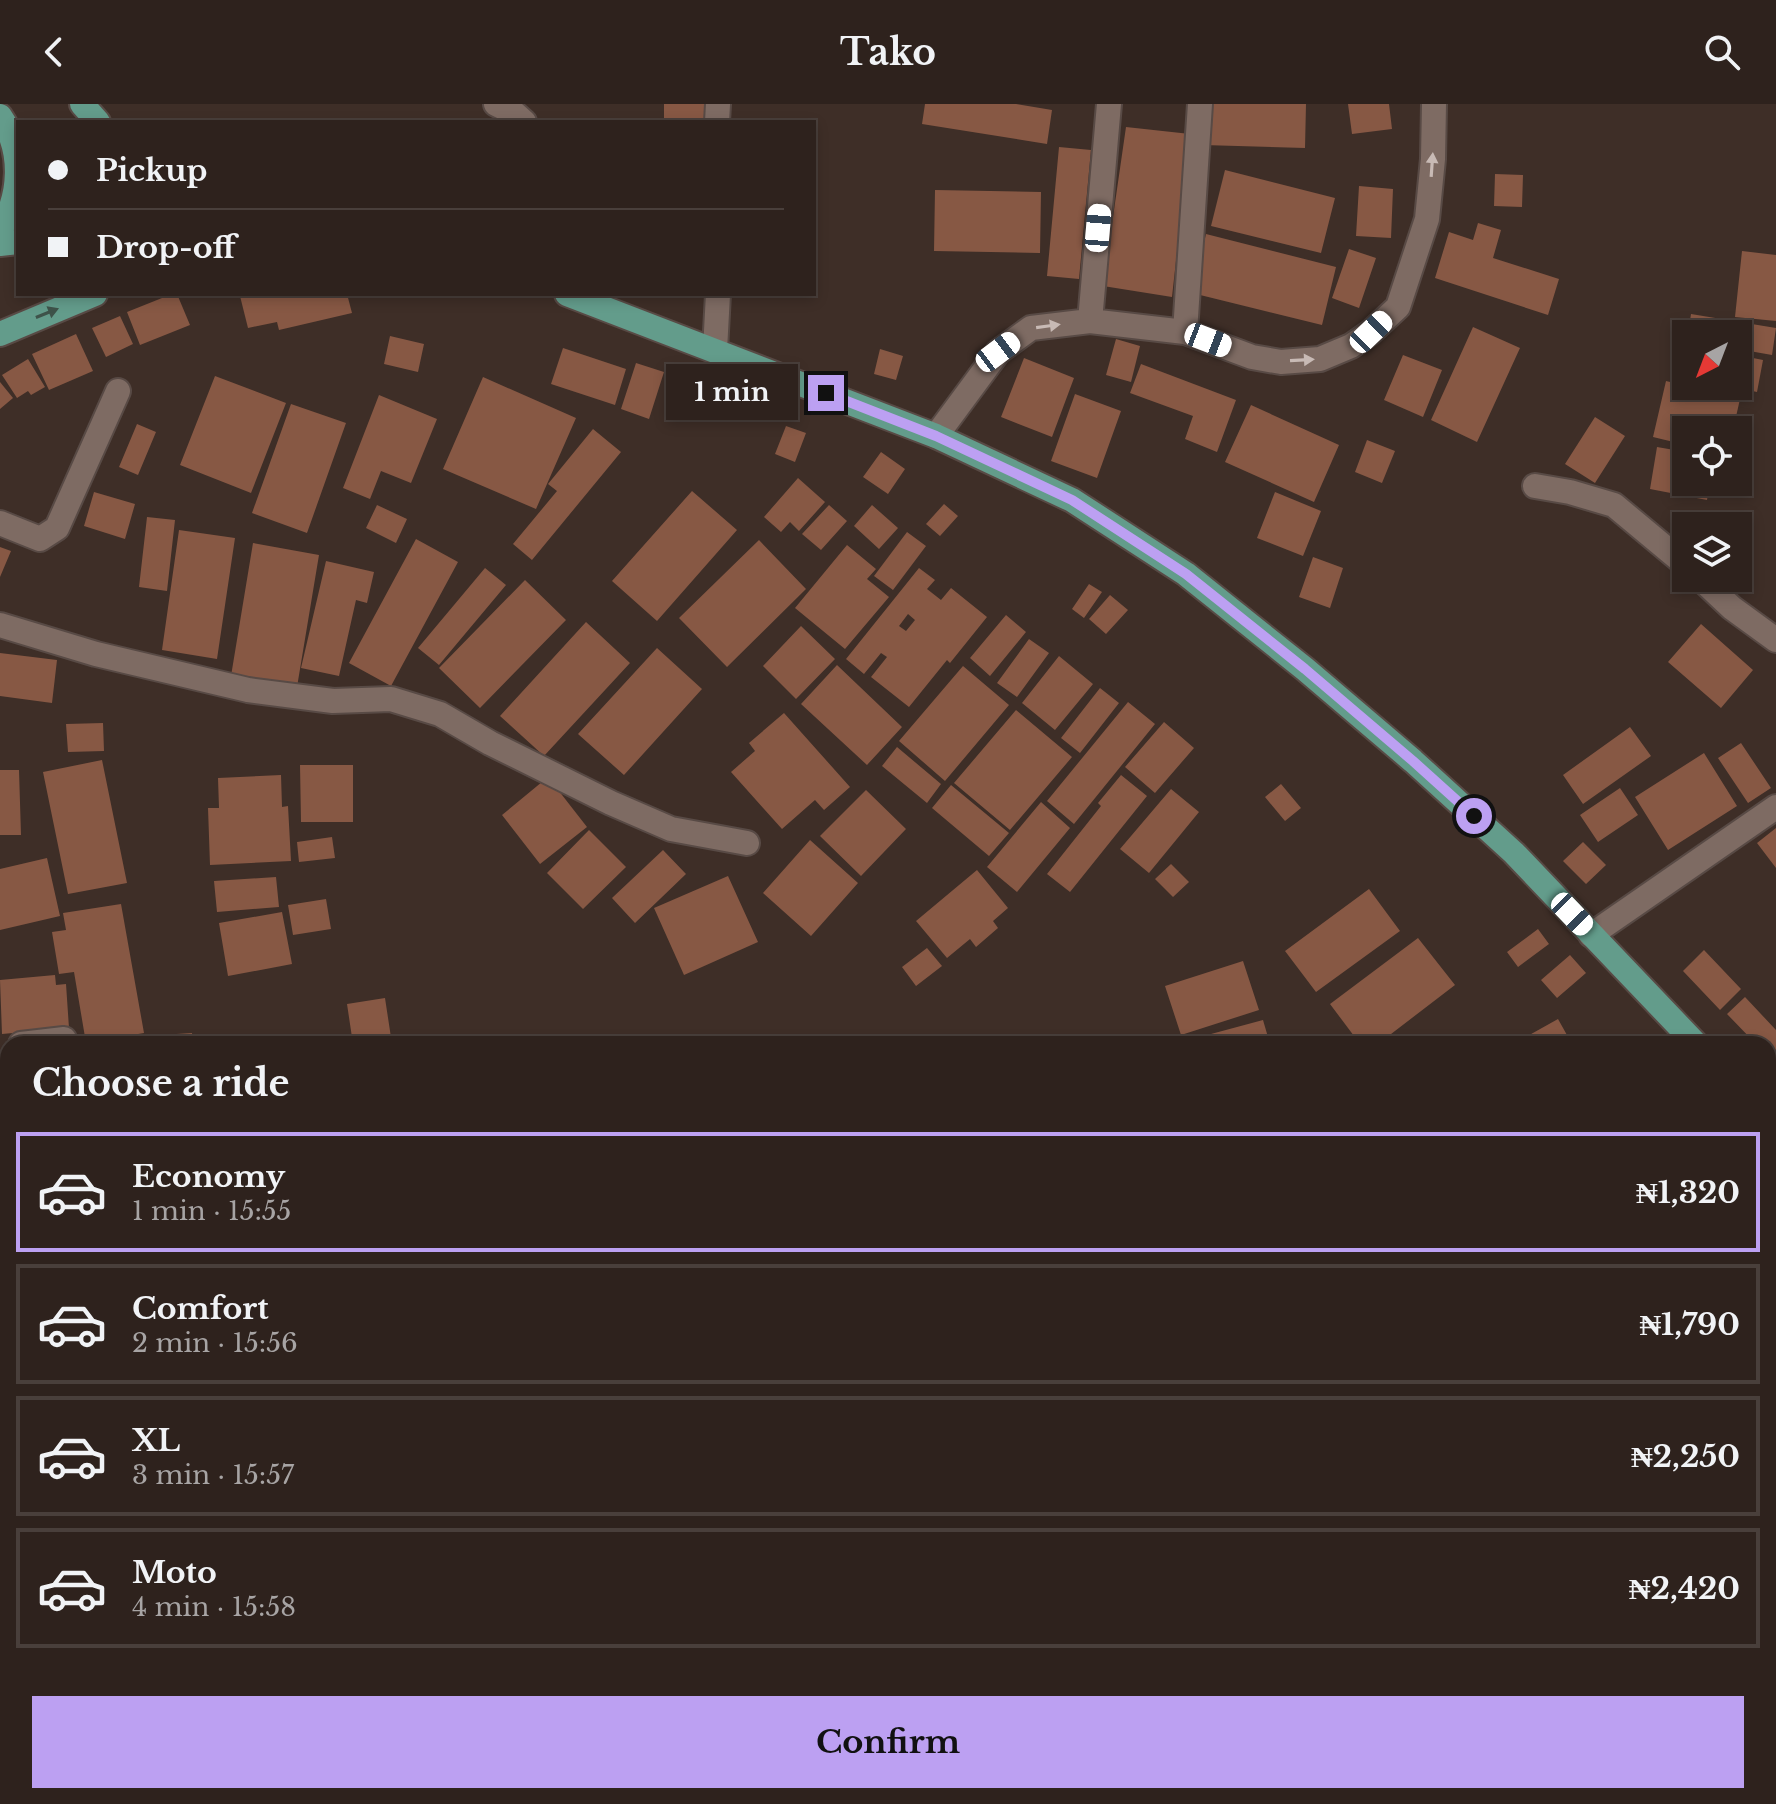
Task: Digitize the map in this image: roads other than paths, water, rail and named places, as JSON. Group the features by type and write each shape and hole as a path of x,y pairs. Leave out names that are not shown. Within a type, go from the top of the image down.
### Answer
{"main road":[{"path":"82,104 96,120"},
{"path":"0,116 15,140"},
{"path":"0,230 12,207 16,189"},
{"path":"0,334 90,296"},
{"path":"572,296 936,436 1072,500 1186,574 1305,669 1514,853 1688,1036"}],"street":[{"path":"496,104 522,120"},
{"path":"1090,321 1109,104"},
{"path":"1185,332 1200,104"},
{"path":"936,436 998,352 1031,328 1090,321 1185,332 1252,357 1281,362 1320,359 1351,346 1398,307 1427,219 1434,104"},
{"path":"715,350 718,296"},
{"path":"0,523 40,539 57,528 118,391"},
{"path":"1535,486 1614,505 1672,553"},
{"path":"1715,592 1776,640"},
{"path":"0,625 96,654 248,690 333,701 391,699 440,714 503,750 671,829 747,843"},
{"path":"1591,935 1776,807"}]}
